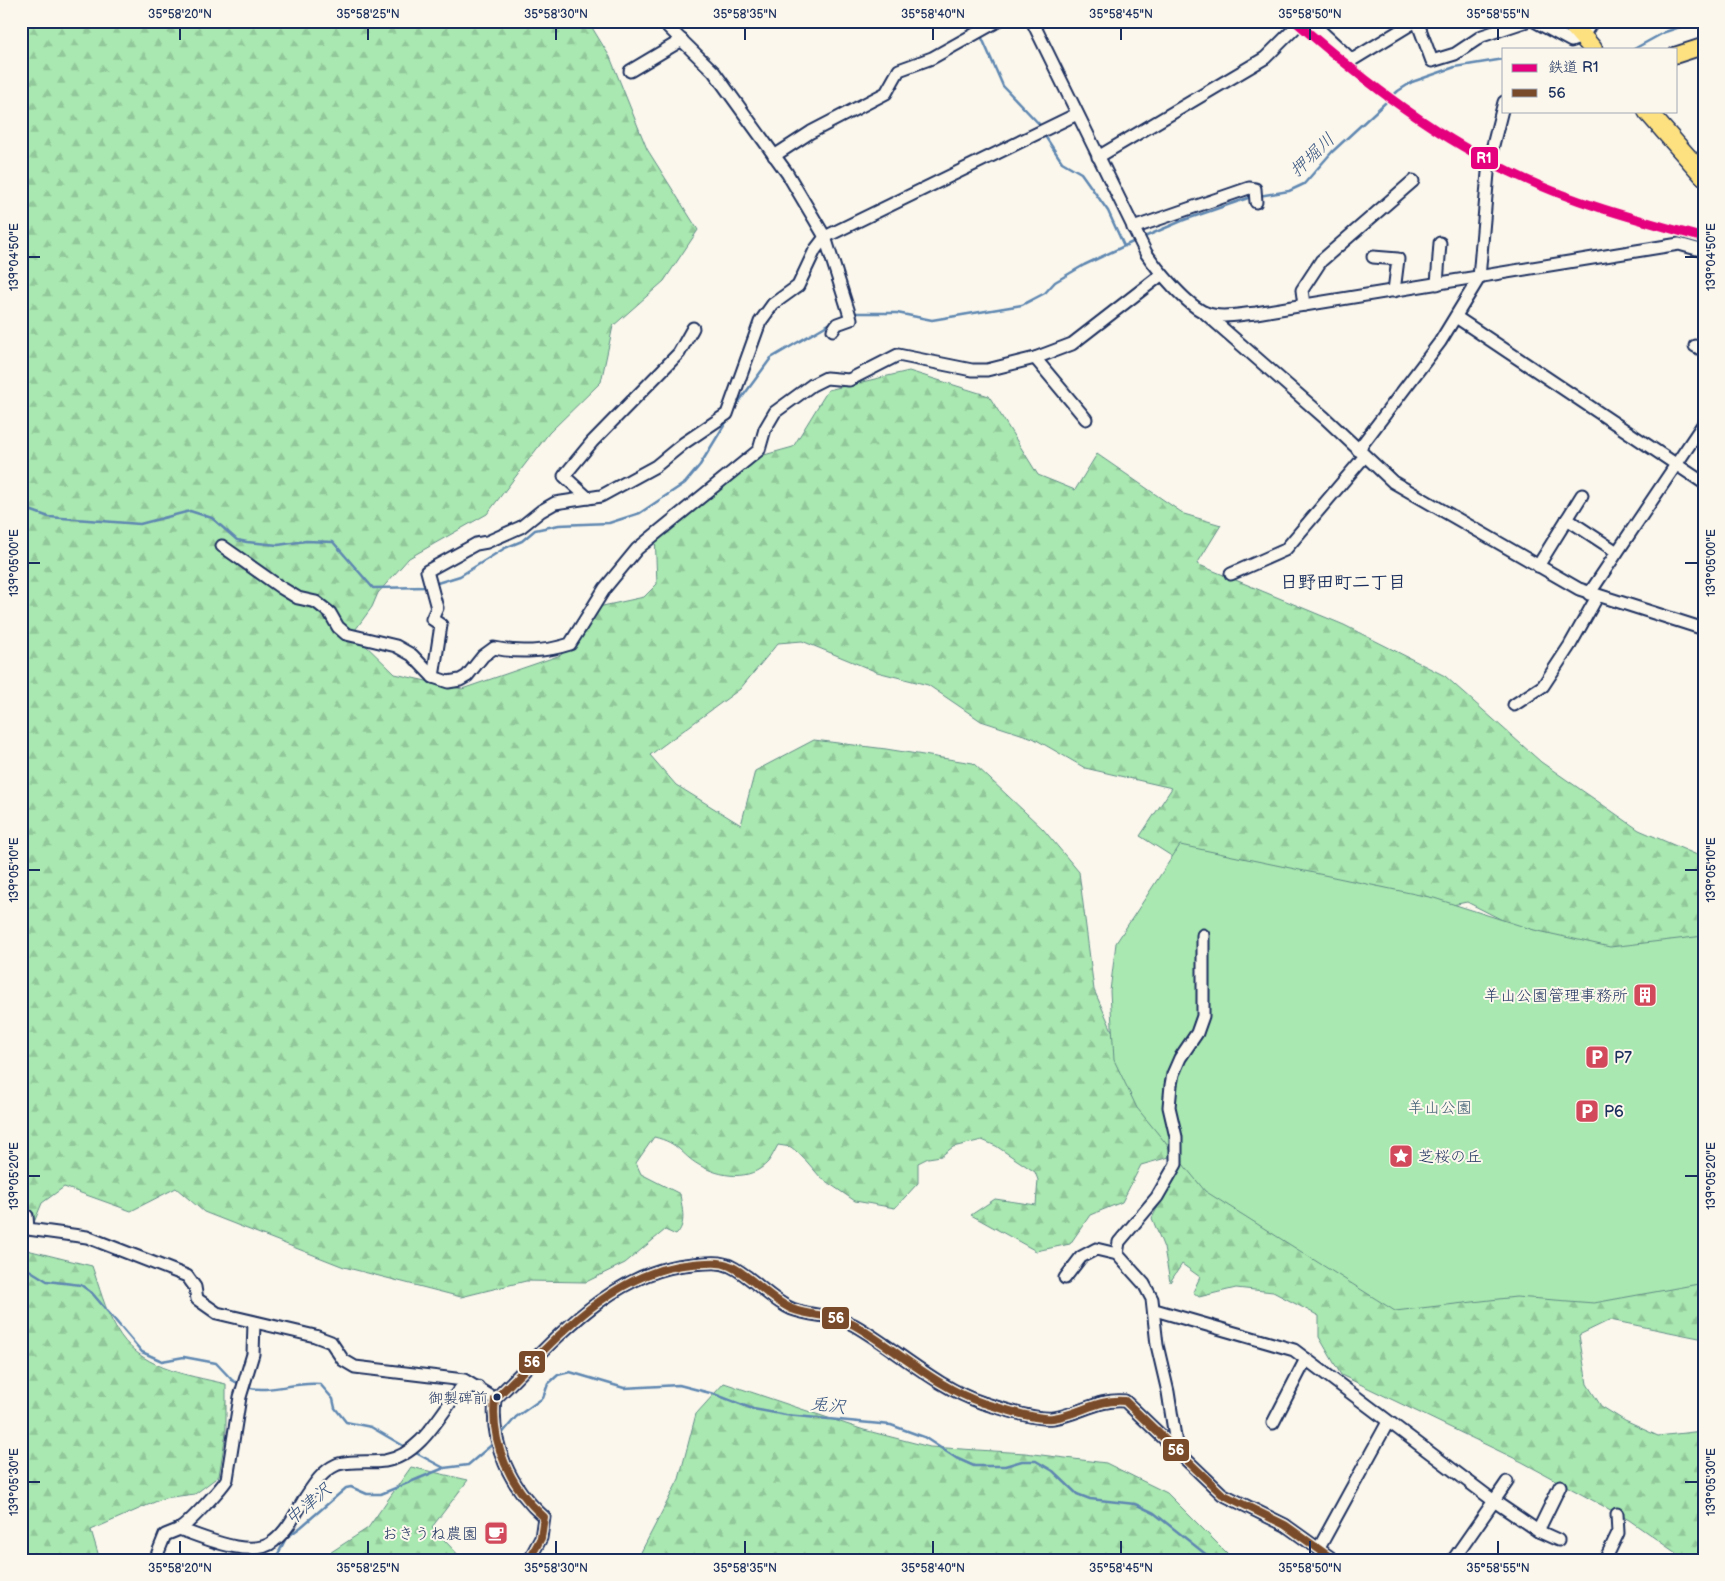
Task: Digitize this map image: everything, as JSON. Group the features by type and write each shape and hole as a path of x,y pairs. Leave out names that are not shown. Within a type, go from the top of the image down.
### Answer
{"highway":[{"path":"1569,21 1589,44"},
{"path":"1649,112 1704,176"}],"main road":[{"path":"1678,54 1704,46"}],"street":[{"path":"662,21 714,72 787,173 825,237 851,319 837,324 833,330"},
{"path":"774,156 811,132 886,93 899,70 932,58 998,21"},
{"path":"1032,21 1133,228 1160,275 1325,418 1361,454 1393,482 1538,566 1593,595 1704,629"},
{"path":"1098,157 1265,58 1302,21"},
{"path":"1310,21 1352,60 1416,21 1432,61 1454,54 1482,36 1527,21"},
{"path":"1534,21 1571,41 1589,44 1593,21"},
{"path":"630,71 682,40"},
{"path":"1231,574 1285,550 1361,454 1440,342 1479,278 1489,161 1502,110"},
{"path":"433,677 441,625 432,619 437,608 426,571 476,544 487,542 521,527 540,511 555,503 601,496 656,466 684,443 727,414 760,322 773,304 798,286 815,250 825,237 1077,114"},
{"path":"1304,305 1302,290 1321,260 1413,180"},
{"path":"1133,228 1249,188 1256,198"},
{"path":"1437,284 1440,244"},
{"path":"1205,313 1226,315 1256,313 1680,244 1704,251"},
{"path":"1373,257 1398,259 1394,291"},
{"path":"222,546 298,598 316,602 330,613 338,627 346,634 396,646 412,655 433,677 448,682 460,680 467,676 483,656 494,648 510,651 557,648 570,644 605,588 637,549 759,450 765,429 775,412 812,384 826,378 849,380 898,355 972,370 987,370 1035,358 1072,344 1160,275"},
{"path":"1456,317 1704,483"},
{"path":"588,498 564,476 599,435 679,353 693,328"},
{"path":"1035,358 1086,419"},
{"path":"1514,705 1543,686 1570,645 1593,595 1617,552 1704,423"},
{"path":"1538,566 1582,495"},
{"path":"1567,519 1617,552"},
{"path":"1117,1254 1119,1242 1157,1197 1176,1164 1176,1137 1169,1107 1171,1085 1173,1074 1180,1058 1197,1033 1203,1016 1203,935"},
{"path":"27,1216 28,1229 87,1237 188,1276 196,1287 197,1299 217,1313 315,1336 331,1342 343,1360 355,1367 464,1380 478,1386 495,1398"},
{"path":"1065,1278 1080,1257 1096,1249 1117,1254 1144,1284 1155,1310 1157,1345 1168,1392 1177,1450"},
{"path":"529,1560 541,1538 544,1517 520,1493 502,1457 496,1441 493,1418 495,1398 579,1318 616,1290 673,1265 716,1262 731,1266 771,1297 794,1310 829,1316 853,1324 955,1391 981,1402 1035,1417 1052,1418 1100,1403 1125,1401 1222,1494 1285,1525 1334,1560"},
{"path":"1155,1310 1294,1350 1494,1501 1538,1531 1558,1540"},
{"path":"155,1560 165,1535 179,1529 222,1487 227,1479 240,1398 253,1354 254,1322"},
{"path":"1273,1423 1306,1358"},
{"path":"179,1529 210,1540 244,1548 258,1548 273,1543 286,1529 318,1478 336,1464 386,1461 408,1453 421,1440 460,1389 478,1386"},
{"path":"1319,1548 1388,1422"},
{"path":"1453,1560 1507,1482"},
{"path":"1538,1531 1560,1486"},
{"path":"1605,1560 1618,1533 1617,1514"}],"green space":[{"path":"21,21 588,21 610,57 647,149 698,230 664,281 613,326 601,382 549,433 487,514 409,558 378,593 372,607 353,633 395,674 462,689 561,655 589,609 644,597 657,584 655,533 757,457 793,447 828,390 909,371 989,396 1038,475 1075,490 1097,454 1184,514 1221,525 1197,564 1344,625 1445,676 1541,762 1639,830 1704,858 1704,975 1510,924 1467,902 1364,923 1181,862 1140,836 1172,788 1085,768 1033,738 981,721 928,685 877,672 802,641 778,643 740,689 650,755 676,785 741,825 755,771 814,740 973,763 1043,829 1079,872 1094,990 1147,1109 1173,1156 1141,1165 1122,1202 1090,1215 1070,1244 1036,1251 971,1215 995,1199 1036,1205 1038,1180 1035,1172 996,1146 982,1140 953,1147 941,1156 928,1158 918,1163 918,1183 895,1208 855,1201 821,1178 802,1156 791,1147 778,1145 768,1162 761,1168 753,1173 735,1176 707,1169 693,1161 669,1142 654,1137 636,1163 641,1174 680,1194 683,1221 676,1235 665,1230 625,1263 586,1282 526,1281 461,1297 344,1267 204,1212 176,1188 131,1211 64,1187 42,1203 23,1249 92,1266 112,1321 126,1342 137,1353 164,1368 226,1384 226,1433 219,1476 195,1494 164,1498 91,1530 100,1560 21,1560"},
{"name":"羊山公園","path":"1180,845 1434,898 1534,930 1610,947 1704,936 1704,1283 1594,1303 1516,1297 1395,1311 1205,1191 1137,1108 1114,1060 1110,991 1116,943"},
{"path":"1180,1163 1263,1201 1704,1277 1704,1339 1610,1320 1579,1335 1587,1384 1601,1406 1625,1421 1658,1436 1702,1431 1704,1434 1704,1560 1686,1560 1629,1520 1522,1462 1341,1375 1319,1337 1319,1316 1273,1292 1236,1288 1199,1297 1193,1292 1200,1277 1182,1264 1170,1282 1164,1248 1152,1218"},
{"path":"724,1383 864,1430 930,1447 1025,1453 1106,1463 1167,1493 1230,1556 1231,1560 637,1560 679,1479 696,1414"},
{"path":"411,1467 468,1480 432,1527 463,1560 319,1560 368,1528"}],"waterway":[{"path":"974,21 977,28"},
{"name":"押堀川","path":"1636,48 1665,32 1698,21"},
{"path":"982,38 1003,86 1041,126"},
{"name":"押堀川","path":"1259,196 1289,191 1304,184 1332,152 1398,91 1412,82 1455,67 1502,59"},
{"path":"1045,136 1062,162 1081,173 1108,211 1124,246"},
{"name":"押堀川","path":"1142,238 1184,220 1251,197"},
{"path":"853,313 897,313 932,320 1022,305 1045,293 1055,282 1084,265 1137,240"},
{"path":"735,407 771,358 834,321"},
{"path":"434,584 460,576 505,548 522,541 535,530 559,525 609,523 640,513 685,483 700,465 728,419"},
{"path":"21,507 49,517 140,524 190,511 212,518 237,540 278,545 306,541 333,542 373,588 427,587"},
{"path":"21,1265 47,1281 81,1285 92,1293 142,1352 162,1361 184,1357 216,1363 232,1380 241,1385"},
{"name":"兎沢","path":"500,1436 516,1417 543,1398 548,1384 558,1375 570,1372 624,1388 679,1385 714,1394 753,1409 786,1415 891,1425 924,1437 956,1458 974,1466 1005,1466 1022,1461 1036,1461 1053,1471 1077,1494 1090,1499 1135,1504 1154,1513 1213,1560"},
{"path":"246,1387 264,1389 301,1384 320,1384 333,1399 335,1408 346,1422 371,1427 407,1448"},
{"name":"中津沢","path":"222,1560 248,1555 277,1556 286,1538 346,1488 351,1487 367,1494 381,1494 444,1468 468,1465 495,1442"},
{"path":"414,1452 444,1468"}],"rail line":[{"name":"R1","path":"1295,21 1348,66 1403,108 1461,146 1492,163 1545,188 1589,204 1704,238"}],"transit line":[{"name":"56","path":"529,1560 541,1538 544,1517 521,1492 505,1464 496,1432 494,1416 495,1399 560,1334 609,1295 635,1280 663,1269 712,1263 725,1264 738,1270 792,1309 847,1321 949,1388 983,1403 1018,1413 1053,1418 1071,1414 1097,1404 1125,1401 1222,1494 1285,1525 1334,1560"}],"place":[{"name":"羊山公園管理事務所","path":"1645,995"},
{"name":"P7","path":"1597,1057"},
{"name":"P6","path":"1587,1111"},
{"name":"芝桜の丘","path":"1401,1156"},
{"name":"御製碑前","path":"497,1397"},
{"name":"おきうね農園","path":"496,1533"}],"district":[{"name":"日野田町二丁目","path":"1343,582"}]}
